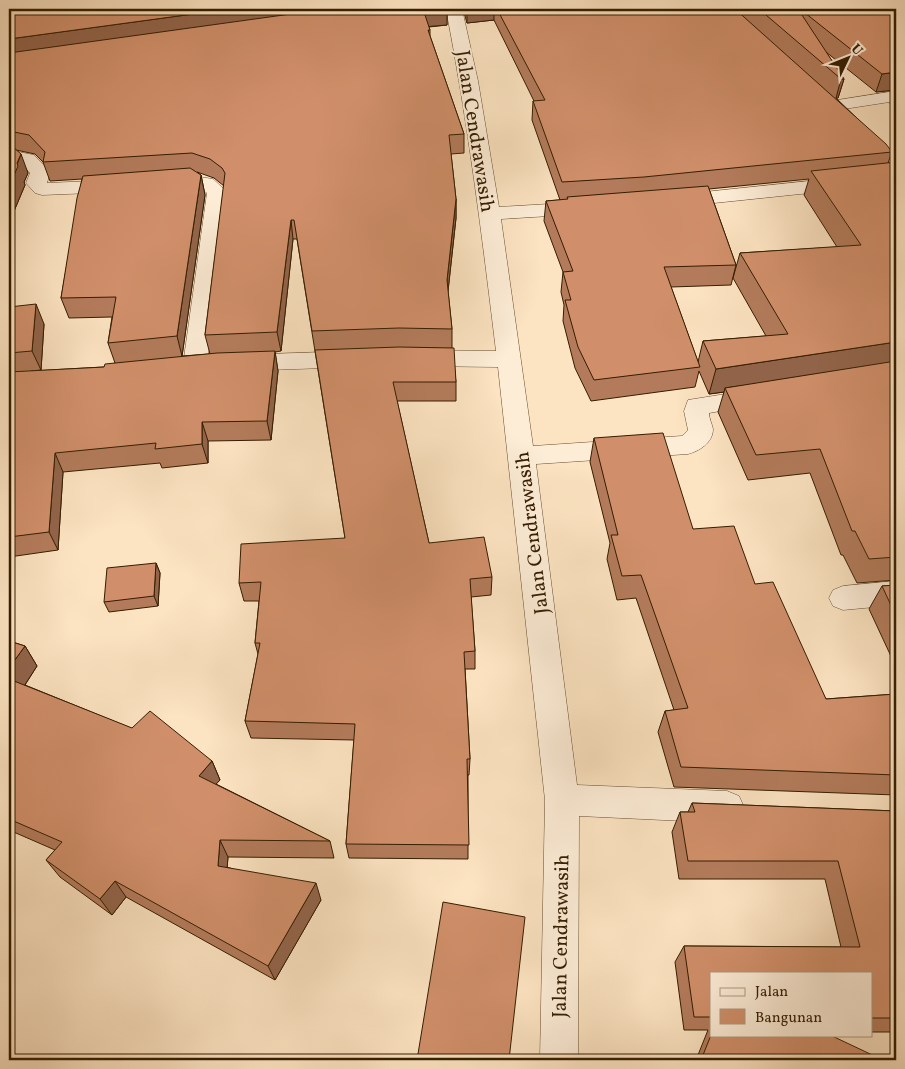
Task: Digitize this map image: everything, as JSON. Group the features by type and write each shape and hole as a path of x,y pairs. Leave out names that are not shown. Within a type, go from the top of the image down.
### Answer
{"street":[{"name":"Jalan Cendrawasih","path":"454,9 469,81 490,214 522,456 562,800 559,1060"},
{"path":"816,93 844,119"},
{"path":"831,106 896,96"},
{"path":"9,156 27,159 40,172 36,183 42,189 196,180 203,182 216,192 186,366 386,358 508,359"},
{"path":"661,202 894,168"},
{"path":"490,214 603,207"},
{"path":"522,456 688,445 695,441 700,433 697,406 777,394"},
{"path":"843,598 896,593"},
{"path":"562,800 758,808"}],"building":[{"path":"9,9 230,9 9,39"},
{"path":"327,9 423,9 430,30 428,30 464,134 449,135 456,199 447,280 452,329 399,328 312,331 294,220 291,220 277,332 205,335 225,173 222,168 210,159 192,153 43,162 45,152 29,135 9,131 9,53"},
{"path":"497,9 735,9 886,144 892,152 644,177 562,182 533,101 545,100"},
{"path":"759,9 798,9 844,79 841,79"},
{"path":"800,9 896,9 896,72 882,74"},
{"path":"9,146 21,154 9,187"},
{"path":"896,162 896,342 716,369 703,341 788,334 740,253 861,245 811,171"},
{"path":"190,168 201,175 177,336 108,343 116,297 61,298 77,198 83,176"},
{"path":"708,186 736,265 664,267 700,367 594,380 578,347 565,300 571,300 563,272 573,271 546,201 568,199 567,197"},
{"path":"36,304 32,351 9,353 9,307"},
{"path":"399,347 454,348 456,382 393,382 429,543 484,537 492,577 470,579 475,651 464,652 470,759 467,759 469,845 346,844 355,724 245,721 260,643 255,643 261,582 239,583 241,544 345,538 315,350"},
{"path":"275,351 267,421 202,422 202,444 155,449 156,443 55,453 49,532 9,537 9,372 104,367 105,364 217,353"},
{"path":"896,361 896,557 869,559 855,531 852,531 820,449 756,455 725,388"},
{"path":"663,433 693,529 734,526 755,584 773,582 826,699 896,694 896,775 681,767 665,711 688,708 641,575 622,576 611,535 618,535 594,438"},
{"path":"156,563 154,596 104,602 107,568"},
{"path":"896,585 896,616 882,586"},
{"path":"9,641 25,646 9,668"},
{"path":"9,679 132,728 150,711 212,761 199,776 330,841 220,840 218,866 316,883 268,966 115,881 100,899 46,860 62,842 9,819"},
{"path":"692,803 896,811 896,1018 872,1018 872,972 710,972 710,1017 694,1017 684,946 860,947 838,861 688,861 680,812 695,812"},
{"path":"443,902 525,917 509,1060 417,1060"},
{"path":"711,1036 832,1036 883,1060 701,1060"}]}
